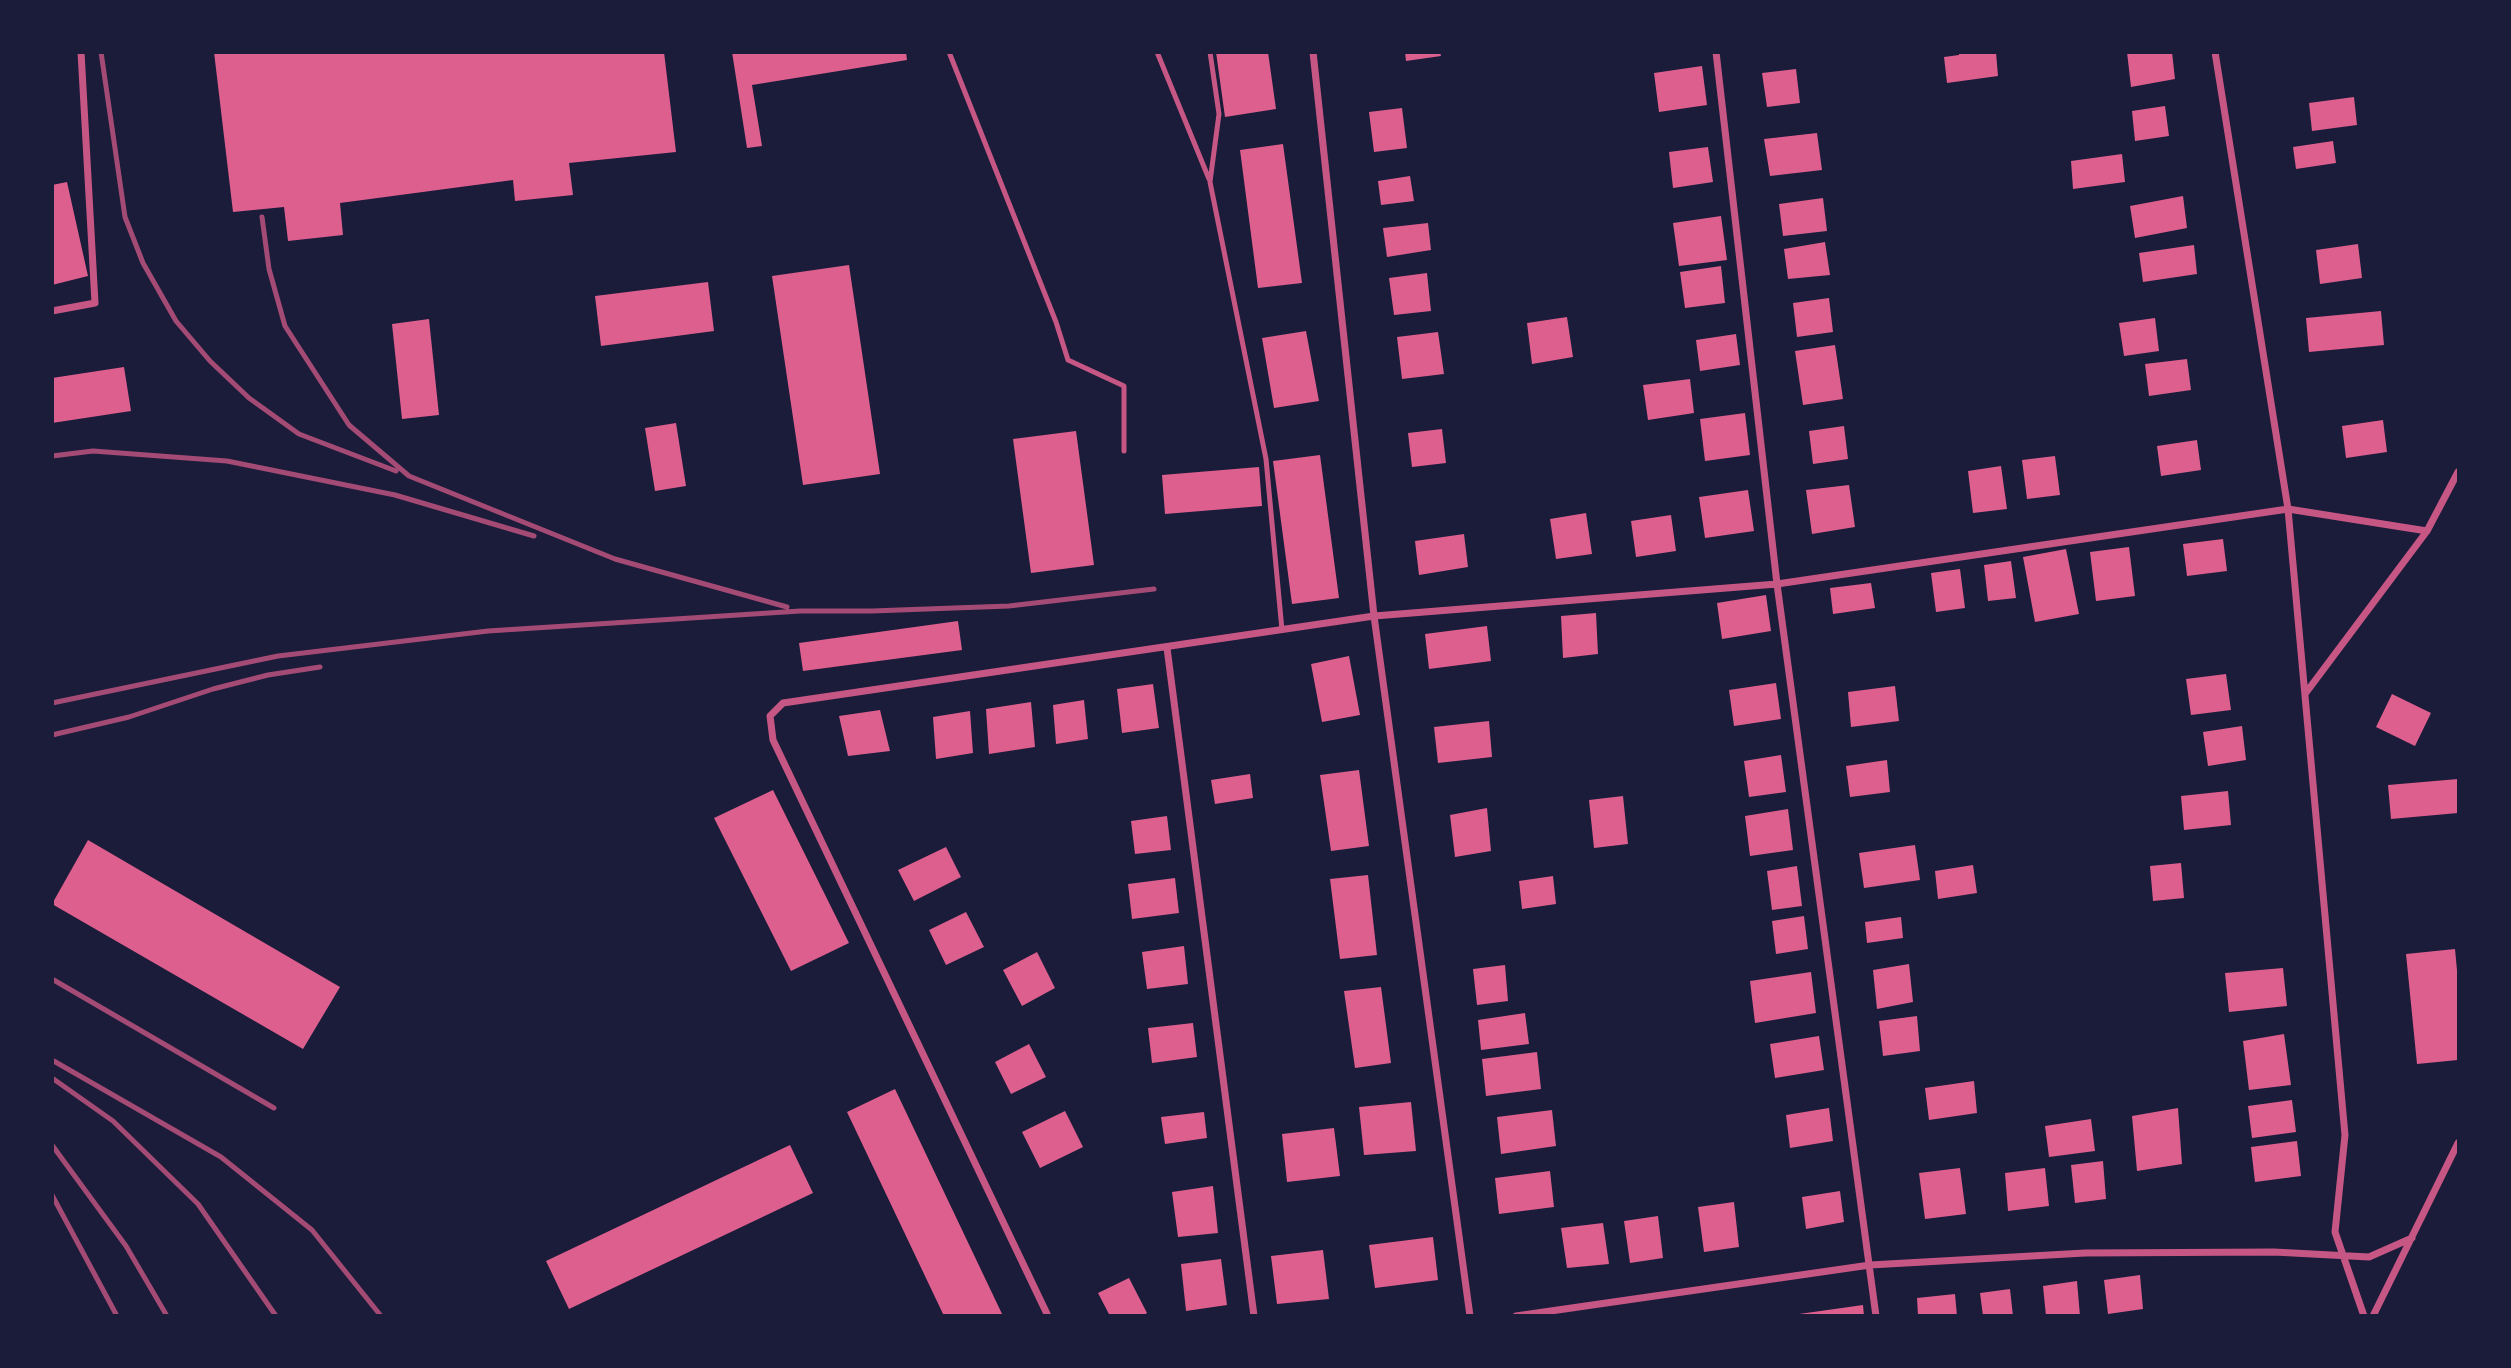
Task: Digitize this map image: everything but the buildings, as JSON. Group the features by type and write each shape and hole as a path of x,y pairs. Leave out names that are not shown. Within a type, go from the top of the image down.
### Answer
{"street":[{"path":"52,311 95,303 81,52"},
{"path":"1313,52 1374,616 1470,1315"},
{"path":"1716,52 1777,584 1875,1315"},
{"path":"2215,52 2288,509 2345,1135 2335,1232 2364,1315"},
{"path":"2305,694 2427,531 2459,472"},
{"path":"1048,1315 773,740 769,716 783,703 1374,616 1777,584 2288,509 2427,531"},
{"path":"1167,648 1254,1315"},
{"path":"2373,1315 2459,1143"},
{"path":"1516,1315 1870,1265 2085,1253 2274,1252 2370,1257 2412,1238"}],"lane":[{"path":"949,52 1056,322 1068,360 1124,386 1124,452"},
{"path":"1157,52 1210,182 1266,458 1282,630"},
{"path":"1210,52 1219,114 1210,182"}],"railway":[{"path":"101,52 125,217 143,263 176,321 210,361 249,398 299,434 396,471"},
{"path":"262,217 269,269 285,326 349,425 409,476 615,559 787,607"},
{"path":"52,456 93,451 227,461 395,495 534,536"},
{"path":"52,703 278,656 488,631 800,611 1009,606 1154,589"},
{"path":"52,735 129,717 213,689 268,675 320,667"},
{"path":"52,979 274,1108"},
{"path":"52,1060 221,1157 312,1230 381,1316"},
{"path":"52,1078 113,1121 198,1204 276,1316"},
{"path":"52,1145 126,1246 167,1316"},
{"path":"52,1195 117,1316"}]}
